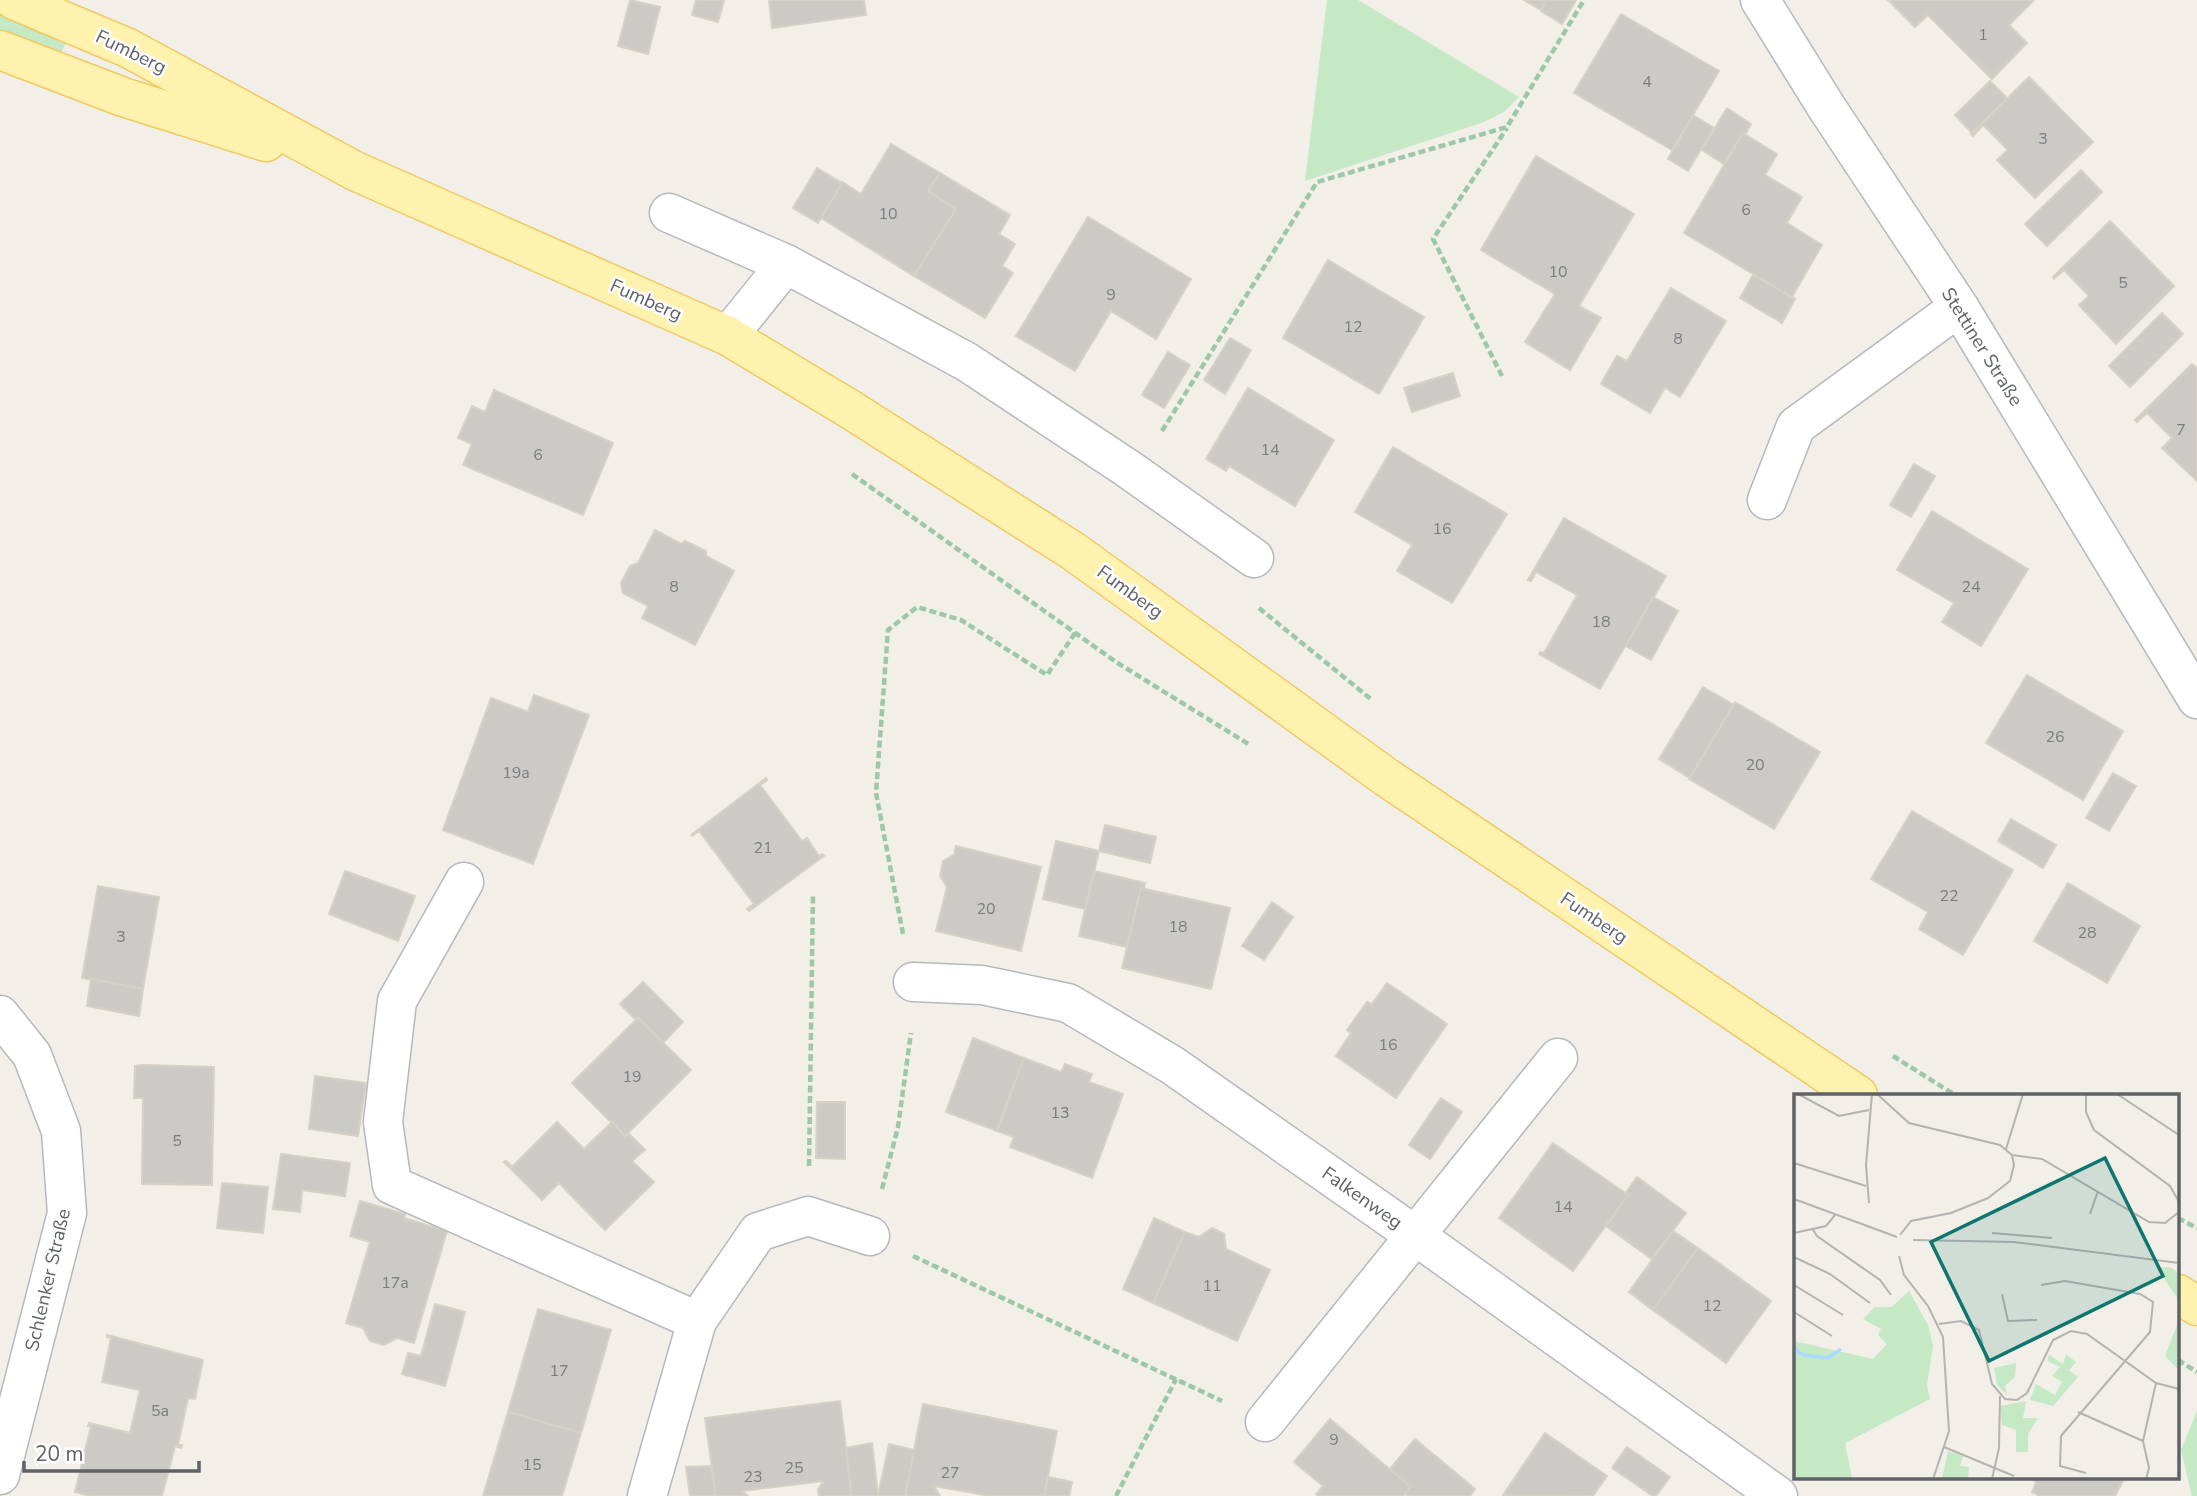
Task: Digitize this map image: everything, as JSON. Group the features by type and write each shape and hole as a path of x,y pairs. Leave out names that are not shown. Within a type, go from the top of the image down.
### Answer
{"main road":[{"name":"Fumberg","path":"15,0 128,48 355,171 728,337 848,408 1073,551 1386,776 1857,1094"},
{"name":"Fumberg","path":"0,50 123,97 355,171"},
{"path":"2180,1295 2197,1306"}],"street":[{"name":"Stettiner Straße","path":"1760,0 1827,108 1959,307 2197,699"},
{"path":"669,213 786,264 967,362 1127,468 1254,558"},
{"path":"728,337 786,264"},
{"path":"1767,500 1796,426 1959,307"},
{"path":"464,882 397,1001 383,1122 393,1185 697,1321"},
{"name":"Falkenweg","path":"913,982 982,985 1068,1003 1172,1065 1778,1496"},
{"name":"Schlenker Straße","path":"0,1015 32,1055 61,1131 67,1213 0,1475"},
{"path":"1265,1422 1558,1058"},
{"path":"647,1496 697,1321 758,1232 808,1216 870,1236"}],"path":[{"path":"1503,376 1433,239 1507,127 1584,0"},
{"path":"1127,468 1153,445 1317,182 1507,127"},
{"path":"849,472 1116,662 1258,750"},
{"path":"1036,606 1042,597"},
{"path":"808,1216 813,895"},
{"path":"2180,1219 2197,1228"},
{"path":"2180,1361 2197,1372"},
{"path":"1116,1496 1176,1379"}],"green space":[{"path":"1327,0 1358,0 1519,97 1504,112 1484,122 1305,181"},
{"path":"0,10 68,38 59,57 0,33"},
{"path":"2197,1411 2197,1496 2192,1496 2181,1450"}],"building":[{"path":"630,0 660,7 648,54 618,46"},
{"path":"696,0 724,0 718,22 692,15"},
{"path":"769,0 864,0 866,15 772,28"},
{"path":"1524,0 1547,0 1541,10"},
{"path":"1547,0 1576,0 1562,24 1541,11"},
{"path":"1888,0 2034,0 2009,25 2027,43 1992,79 1928,15 1915,27"},
{"path":"1621,14 1719,71 1672,150 1574,93"},
{"path":"2029,77 2093,142 2035,198 1997,160 2008,150 1983,125 1973,136 1971,134"},
{"path":"1990,81 2007,98 1972,133 1955,115"},
{"path":"1727,108 1751,124 1724,164 1702,150"},
{"path":"1693,115 1714,128 1688,171 1668,159"},
{"path":"1743,133 1777,154 1765,175 1802,197 1787,223 1822,245 1792,297 1684,233"},
{"path":"891,144 940,173 928,191 956,209 914,276 821,218 842,182 861,194"},
{"path":"1536,156 1634,214 1579,306 1601,318 1570,370 1525,342 1555,294 1481,250"},
{"path":"817,168 842,183 818,223 793,208"},
{"path":"2081,170 2102,192 2047,246 2025,224"},
{"path":"940,173 1010,215 999,234 1015,244 1002,266 1013,273 985,318 914,276 956,209 928,191"},
{"path":"1088,217 1191,279 1156,339 1111,311 1075,371 1016,336"},
{"path":"2110,221 2174,286 2116,344 2079,305 2089,296 2064,270 2054,279 2053,277"},
{"path":"1328,260 1424,317 1379,394 1283,338"},
{"path":"1753,275 1795,299 1782,323 1740,298"},
{"path":"1671,288 1726,321 1680,397 1665,388 1650,413 1601,384 1617,356 1627,361"},
{"path":"2162,313 2183,334 2130,387 2109,366"},
{"path":"1230,338 1251,350 1225,394 1204,380"},
{"path":"1168,352 1190,365 1164,408 1142,395"},
{"path":"2192,364 2197,368 2197,481 2162,448 2172,438 2147,413 2137,422 2135,420"},
{"path":"1453,373 1460,396 1412,412 1404,388"},
{"path":"1248,388 1334,440 1295,506 1229,466 1226,471 1206,459"},
{"path":"494,390 613,443 583,515 463,465 472,444 458,438 472,406 485,412"},
{"path":"1393,447 1507,514 1452,603 1397,571 1412,545 1355,512"},
{"path":"1914,464 1935,476 1911,517 1890,505"},
{"path":"1932,511 2028,569 1981,646 1942,622 1954,603 1897,570"},
{"path":"1564,518 1666,576 1600,689 1539,654 1544,653 1577,595 1536,572 1531,581 1528,580"},
{"path":"655,530 681,544 685,541 706,551 706,556 734,571 695,645 642,618 648,606 623,593 621,583 630,566 638,563"},
{"path":"1653,597 1678,611 1651,660 1626,646"},
{"path":"2027,675 2123,731 2083,800 1986,743"},
{"path":"1703,687 1734,705 1690,778 1659,759"},
{"path":"534,695 589,715 533,864 443,830 491,698 528,712"},
{"path":"1735,702 1820,752 1774,829 1689,779"},
{"path":"2113,773 2136,786 2109,831 2086,818"},
{"path":"766,778 760,785 802,841 807,838 819,856 824,856 749,911 747,909 754,904 699,831 691,835"},
{"path":"1912,811 2013,870 1963,955 1919,929 1928,912 1871,879"},
{"path":"2011,819 2056,845 2043,868 1998,841"},
{"path":"1105,825 1156,837 1150,863 1099,851"},
{"path":"1056,841 1099,851 1085,909 1043,899"},
{"path":"956,846 1041,867 1021,951 936,931 947,887 940,876 943,861 954,855"},
{"path":"345,871 415,896 398,941 329,914"},
{"path":"1094,871 1145,883 1144,888 1141,888 1127,947 1079,936"},
{"path":"2068,883 2140,926 2107,983 2034,941"},
{"path":"98,886 159,897 143,989 82,978"},
{"path":"1141,888 1230,908 1211,989 1122,968"},
{"path":"1272,902 1293,917 1264,960 1242,946"},
{"path":"91,979 143,989 139,1016 87,1006"},
{"path":"643,982 683,1022 663,1043 620,1004"},
{"path":"1387,983 1447,1024 1396,1098 1336,1056 1351,1033 1347,1030 1367,1002 1372,1004"},
{"path":"638,1018 691,1070 625,1136 572,1083"},
{"path":"973,1038 1024,1058 997,1131 946,1112"},
{"path":"1024,1058 1061,1072 1065,1064 1092,1074 1089,1082 1123,1094 1092,1178 1010,1147 1014,1137 997,1131"},
{"path":"135,1066 214,1067 212,1185 142,1184 143,1098 134,1098"},
{"path":"315,1076 366,1083 358,1136 309,1129"},
{"path":"1441,1098 1462,1112 1430,1159 1409,1145"},
{"path":"817,1102 845,1102 845,1159 816,1158"},
{"path":"557,1122 584,1149 612,1122 625,1136 628,1133 645,1150 632,1161 654,1182 605,1230 559,1183 542,1200 504,1162 512,1167"},
{"path":"1553,1143 1628,1195 1573,1271 1499,1218"},
{"path":"281,1154 350,1163 345,1196 302,1190 300,1212 273,1209"},
{"path":"1637,1177 1686,1213 1652,1259 1606,1226"},
{"path":"222,1183 268,1187 263,1233 217,1228"},
{"path":"360,1201 405,1214 404,1218 447,1231 414,1343 397,1338 384,1345 370,1341 363,1328 346,1323 370,1242 350,1236"},
{"path":"1154,1218 1185,1232 1153,1303 1123,1289"},
{"path":"1212,1228 1224,1234 1226,1249 1270,1270 1237,1341 1153,1303 1185,1232 1199,1237"},
{"path":"1673,1231 1698,1248 1653,1310 1629,1292"},
{"path":"1698,1248 1771,1301 1726,1363 1653,1310"},
{"path":"435,1304 465,1312 445,1386 402,1374 408,1353 421,1356"},
{"path":"538,1309 611,1330 581,1433 508,1412"},
{"path":"107,1335 203,1360 195,1399 188,1398 178,1445 182,1445 181,1448 175,1446 162,1496 91,1496 75,1492 91,1426 88,1426 89,1423 130,1433 140,1390 102,1382 111,1338"},
{"path":"840,1401 852,1496 819,1496 818,1489 824,1481 742,1491 748,1496 716,1496 705,1418"},
{"path":"923,1404 1057,1431 1044,1496 990,1496 934,1486 940,1496 905,1496"},
{"path":"508,1412 581,1433 562,1496 483,1496"},
{"path":"1330,1419 1411,1487 1403,1496 1316,1494 1323,1486 1294,1462"},
{"path":"1545,1433 1607,1476 1593,1496 1503,1495"},
{"path":"1415,1439 1475,1489 1470,1496 1408,1496 1405,1493 1411,1487 1390,1469"},
{"path":"872,1443 878,1496 852,1496 846,1448"},
{"path":"889,1444 914,1450 905,1496 878,1496"},
{"path":"1627,1447 1670,1477 1656,1496 1612,1468"},
{"path":"711,1466 716,1496 690,1496 686,1467"},
{"path":"1048,1477 1072,1482 1069,1496 1044,1496"},
{"path":"2033,1478 2124,1478 2115,1496 2040,1496 2032,1492 2036,1483"}]}
